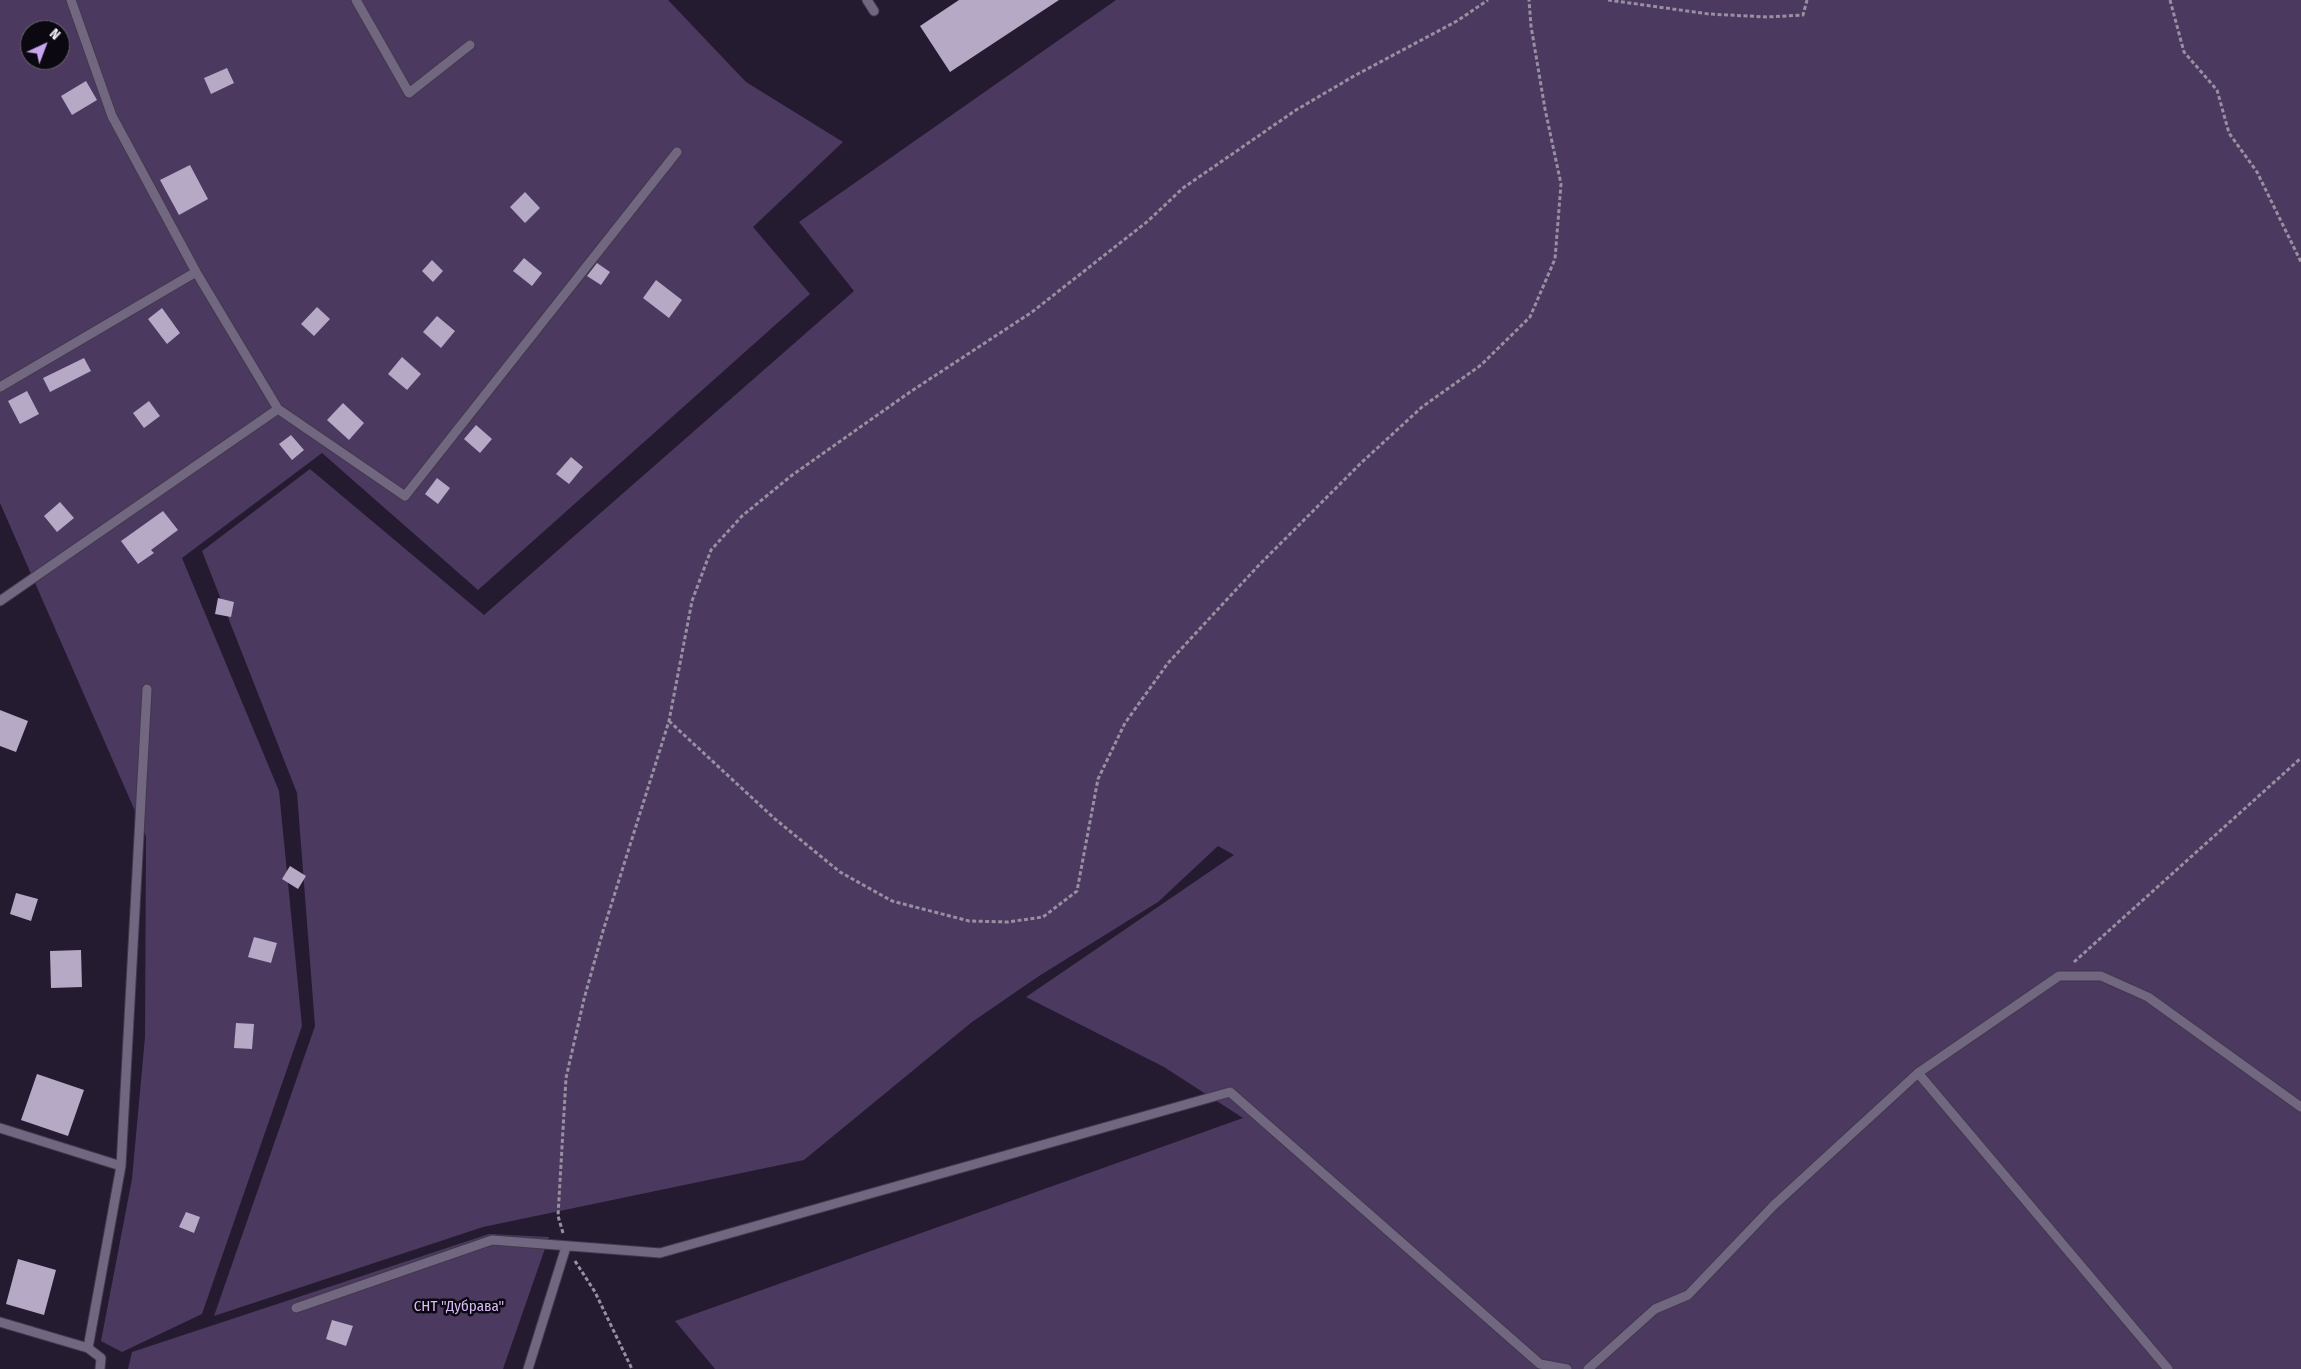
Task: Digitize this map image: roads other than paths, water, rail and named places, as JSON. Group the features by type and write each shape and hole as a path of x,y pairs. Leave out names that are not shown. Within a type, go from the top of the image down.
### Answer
{"lane":[{"path":"71,0 112,116 196,272 278,410 405,496 677,152"},
{"path":"356,0 409,93 470,45"},
{"path":"867,0 874,11"},
{"path":"0,387 196,272"},
{"path":"0,601 278,410"},
{"path":"88,1348 122,1166 147,689"},
{"path":"1588,1369 1654,1309 1688,1295 1774,1205 1918,1073 2058,976 2101,976 2148,997 2301,1107"},
{"path":"1918,1073 2168,1369"},
{"path":"296,1308 492,1240 660,1253 1230,1092 1540,1364 1567,1369"},
{"path":"0,1128 122,1166"},
{"path":"528,1369 566,1247"},
{"path":"0,1322 88,1348 101,1358 100,1369"}],"park label":[{"name":"СНТ \"Дубрава\"","path":"459,1307"}]}
